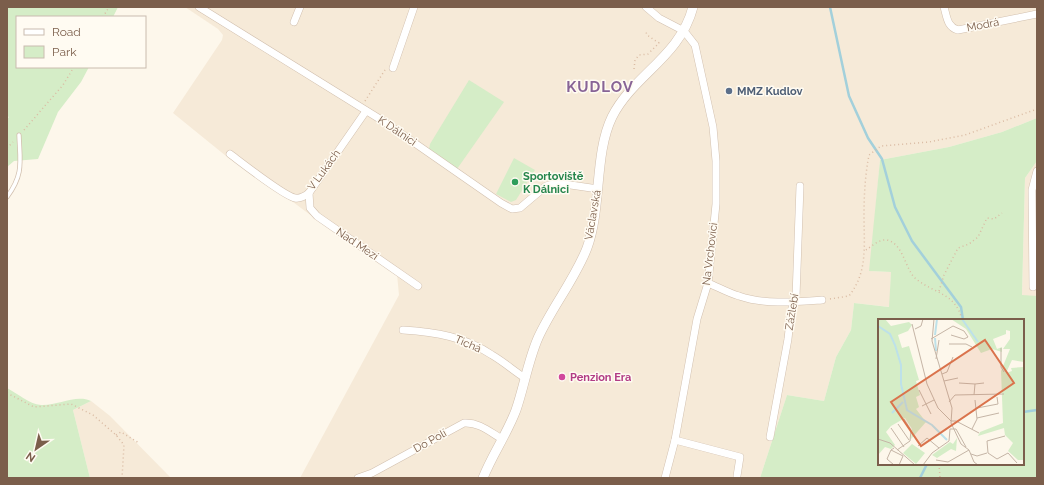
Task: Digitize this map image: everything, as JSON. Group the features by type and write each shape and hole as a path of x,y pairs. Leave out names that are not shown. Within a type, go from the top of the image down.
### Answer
{"street":[{"name":"K Dálnici","path":"199,7 383,121 501,203 512,209 520,208 546,186 557,183 598,189"},
{"path":"294,22 300,7"},
{"path":"393,67 414,7"},
{"path":"646,7 659,18 684,31"},
{"name":"Václavská","path":"483,478 515,412 537,340 587,248 593,226 604,140 612,118 618,106 676,43 684,31 693,7"},
{"name":"Modrá","path":"944,7 948,23 952,28 958,30 1037,14"},
{"name":"Na Vrchovici","path":"665,478 675,440 697,319 708,283 716,204 716,161 713,127 697,52 692,40 684,31"},
{"name":"V Lukách","path":"230,154 280,190 294,198 303,197 309,193 366,111"},
{"path":"1033,287 1032,190 1037,172"},
{"name":"Zážlebí","path":"770,436 796,296 800,186"},
{"name":"Nad Mezí","path":"309,193 310,208 317,216 418,286"},
{"path":"708,283 740,297 764,301 794,302 822,300"},
{"name":"Tichá","path":"403,330 434,332 461,338 492,354 526,378"},
{"name":"Do Polí","path":"358,478 372,473 464,423 481,426 502,440"},
{"path":"675,440 740,457 737,476"}],"lane":[{"path":"7,197 15,186 21,172 19,135"}],"path":[{"path":"104,16 108,7"},
{"path":"634,70 635,60 639,55 648,54 659,43 647,35 646,32"},
{"path":"363,103 387,68 393,67"},
{"path":"19,135 63,85 73,68"},
{"path":"822,300 849,296 854,290 863,266 866,250 865,177 869,155 881,146 929,142 965,135 1037,108"},
{"path":"939,292 944,275 958,248 969,244 978,237 987,218 994,219 1002,213"},
{"path":"866,250 878,241 887,240 896,245 915,278 953,300 960,312 962,319"},
{"path":"7,394 34,407 71,404 93,415 116,435 124,445 122,478"},
{"path":"116,435 122,432 139,443"},
{"path":"939,465 941,478"}],"shaded area":[{"path":"185,7 1037,7 1037,118 1002,132 949,147 880,160 870,271 891,272 890,307 854,303 851,330 836,357 824,401 787,395 760,478 300,478 399,295 397,274 309,214 265,181 226,156 173,113 222,40 223,35 218,29"},
{"path":"1037,161 1037,296 1022,296 1025,178"},
{"path":"91,401 110,416 171,478 90,478 73,410"}],"green space":[{"path":"7,7 118,7 114,16 16,16 16,68 88,68 81,82 58,112 38,159 14,161 7,167 7,119 9,117 7,116"},
{"path":"469,80 504,102 457,169 429,149 430,144"},
{"path":"1037,118 1037,161 1025,178 1022,295 1037,296 1037,478 760,478 787,395 824,401 836,357 851,330 854,303 889,307 891,272 869,271 880,160 949,147 1002,132"},
{"name":"Sportoviště K Dálnici","path":"514,158 535,170 516,200 511,202 496,194"},
{"path":"7,388 28,400 41,405 53,404 73,399 85,399 91,401 73,410 90,478 7,478"}],"waterway":[{"path":"830,7 849,96 868,138 882,159 895,207 912,241 961,307 963,319"},
{"path":"1024,412 1037,410"},
{"path":"920,478 926,465"}],"place":[{"name":"MMZ Kudlov","path":"729,91"},
{"name":"Sportoviště K Dálnici","path":"515,182"},
{"name":"Penzion Era","path":"562,377"}],"district":[{"name":"KUDLOV","path":"600,87"}]}
